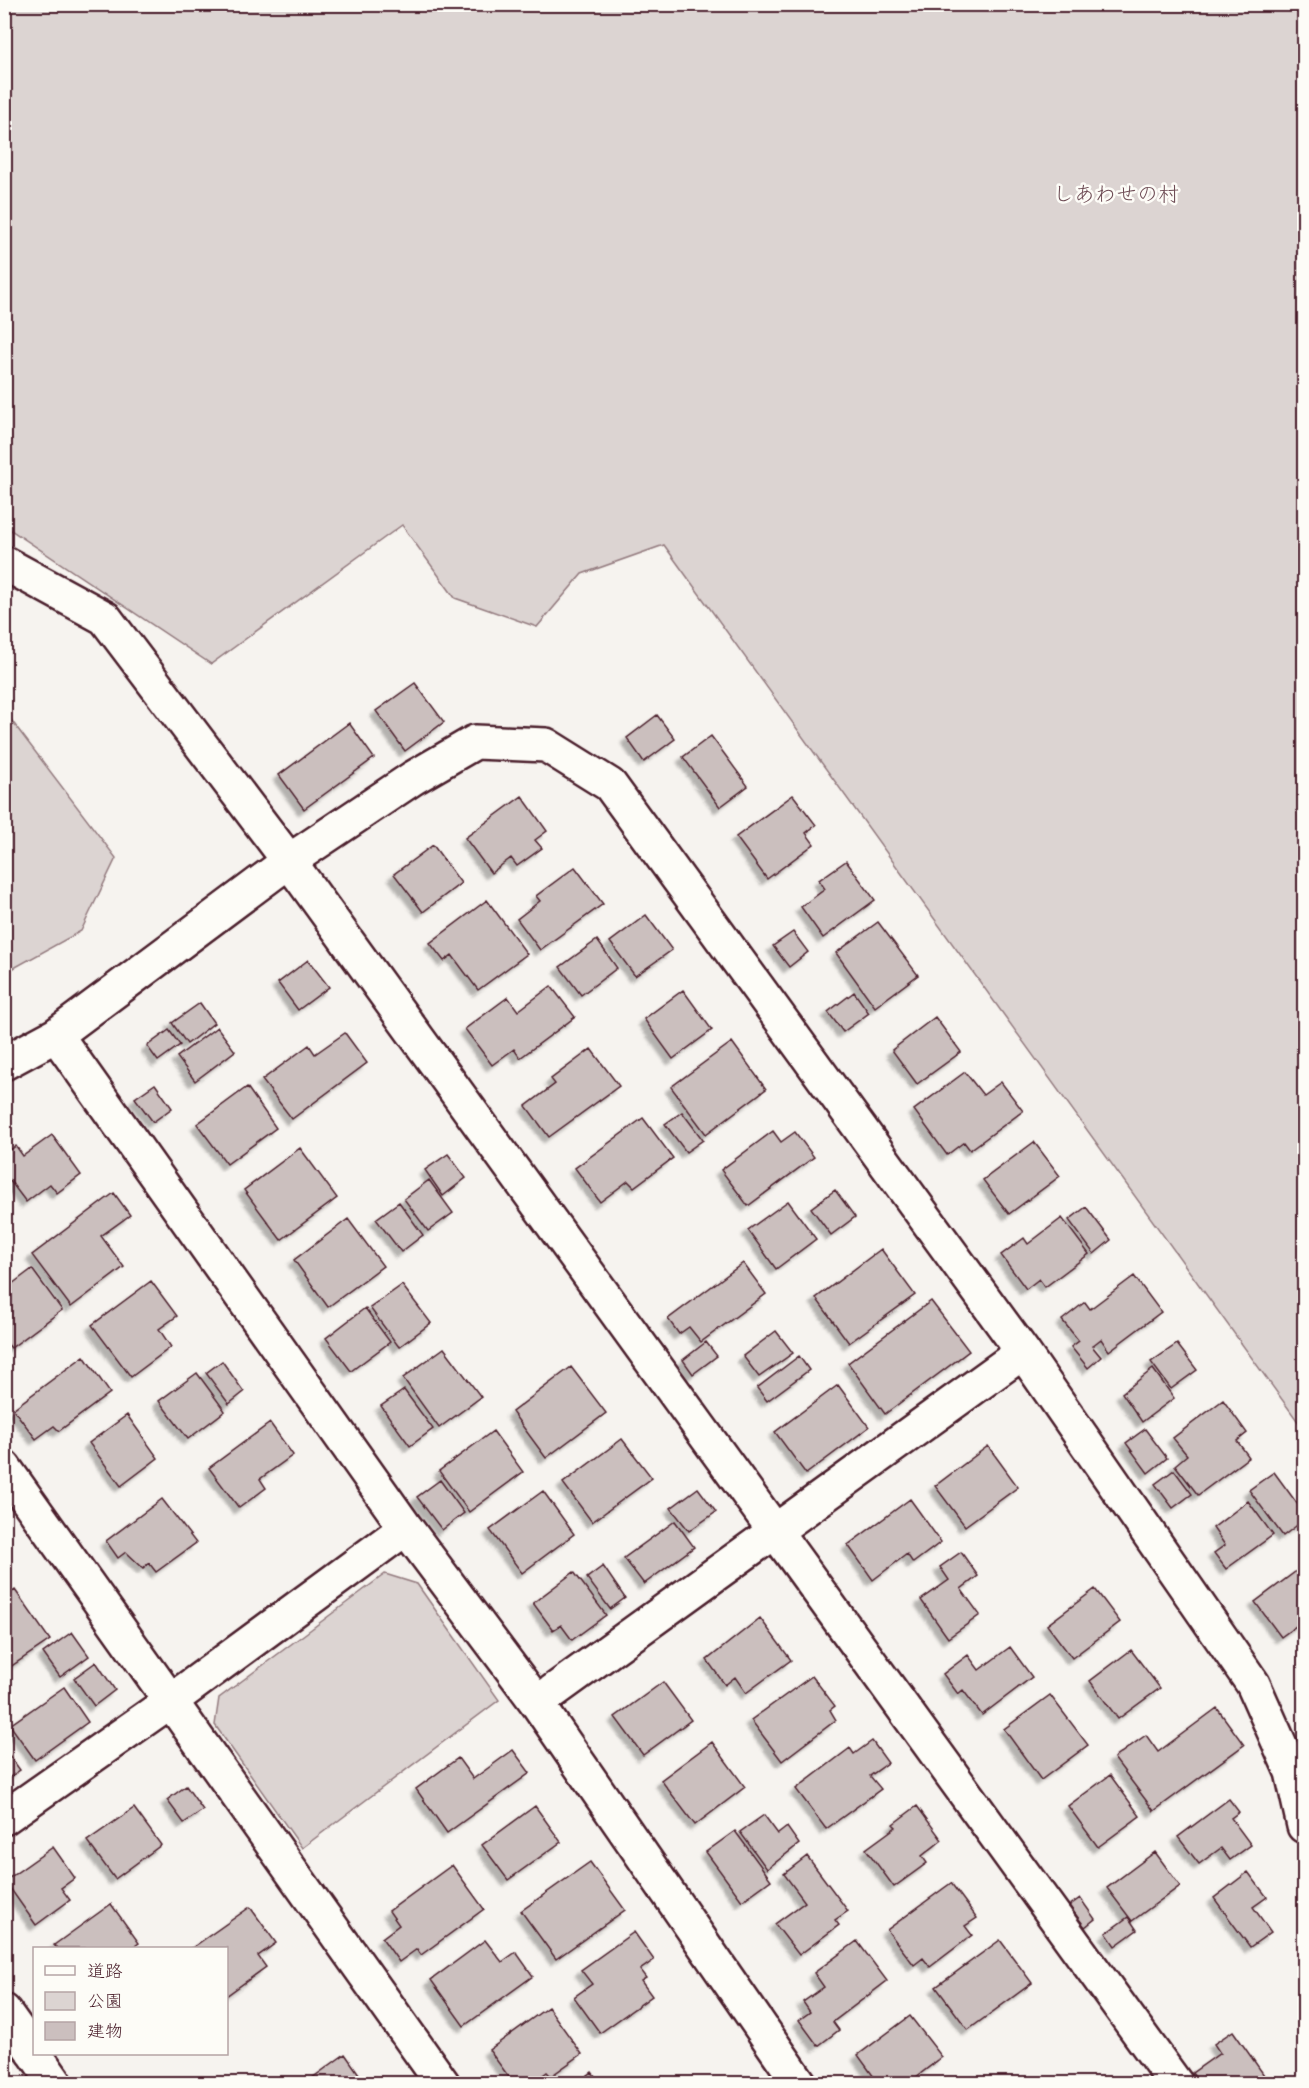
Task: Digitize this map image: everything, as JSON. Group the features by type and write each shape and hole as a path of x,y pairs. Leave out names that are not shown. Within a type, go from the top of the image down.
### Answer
{"street":[{"path":"4,563 105,618 290,861 1176,2084"},
{"path":"4,1063 56,1035 290,861 413,778 475,742 546,745 610,785 1023,1352 1253,1684 1292,1772 1305,1826"},
{"path":"56,1035 406,1528 537,1703 801,2084"},
{"path":"537,1703 1023,1352"},
{"path":"4,1467 172,1700 443,2084"},
{"path":"4,1818 172,1700 406,1528"},
{"path":"4,2011 33,2050"},
{"path":"36,2055 56,2084"}],"green space":[{"name":"しあわせの村","path":"246,4 1304,5 1304,1430 664,545 582,574 537,627 455,598 402,525 211,664 5,526 5,5 225,5 242,8"},
{"path":"5,712 116,858 81,931 5,973"},
{"path":"385,1574 417,1584 499,1700 302,1848 215,1725 219,1698"}],"building":[{"path":"415,683 444,722 405,751 376,711"},
{"path":"657,715 675,739 644,762 627,738"},
{"path":"349,723 374,758 304,809 279,775"},
{"path":"711,736 748,786 720,807 683,757"},
{"path":"793,795 816,825 806,833 814,844 767,879 736,837"},
{"path":"522,796 547,831 535,840 542,848 517,866 511,858 491,873 465,838"},
{"path":"433,845 461,883 423,912 394,874"},
{"path":"846,861 875,900 823,938 801,907 825,889 819,880"},
{"path":"575,867 603,904 540,950 517,919 540,901 536,896"},
{"path":"487,900 527,954 478,990 452,955 444,961 430,943"},
{"path":"646,915 672,950 635,976 610,942"},
{"path":"878,922 918,975 875,1007 836,953"},
{"path":"793,932 808,952 789,967 773,946"},
{"path":"597,940 617,968 581,995 560,967"},
{"path":"308,960 329,987 298,1010 278,983"},
{"path":"551,986 575,1017 520,1058 514,1049 492,1065 465,1029 508,997 518,1011"},
{"path":"683,990 712,1030 673,1059 644,1019"},
{"path":"854,992 869,1013 843,1032 828,1012"},
{"path":"200,1003 214,1023 187,1044 172,1023"},
{"path":"935,1017 961,1052 917,1084 892,1050"},
{"path":"217,1027 235,1051 195,1081 177,1057"},
{"path":"169,1030 180,1045 158,1061 147,1046"},
{"path":"345,1033 367,1063 292,1119 262,1080 309,1045 315,1054"},
{"path":"732,1042 766,1089 706,1134 671,1087"},
{"path":"591,1049 619,1086 549,1137 526,1106 555,1084 551,1079"},
{"path":"965,1072 983,1095 1001,1082 1023,1111 970,1150 964,1142 947,1155 914,1110"},
{"path":"155,1084 172,1108 153,1122 135,1098"},
{"path":"247,1087 276,1128 227,1164 197,1124"},
{"path":"682,1112 703,1140 686,1152 665,1124"},
{"path":"643,1118 673,1158 634,1187 628,1181 600,1202 575,1168"},
{"path":"773,1131 781,1142 795,1132 814,1157 748,1206 721,1170"},
{"path":"52,1135 81,1175 57,1193 50,1184 26,1202 4,1173 4,1154 16,1146 23,1156"},
{"path":"1034,1142 1060,1176 1009,1214 983,1180"},
{"path":"300,1148 337,1198 281,1240 244,1190"},
{"path":"448,1154 466,1178 443,1196 425,1170"},
{"path":"429,1180 453,1213 428,1231 404,1199"},
{"path":"835,1190 855,1217 831,1235 811,1208"},
{"path":"114,1193 130,1215 101,1236 124,1267 71,1307 32,1255"},
{"path":"788,1201 816,1239 776,1269 748,1230"},
{"path":"399,1202 423,1235 401,1252 376,1219"},
{"path":"1086,1207 1111,1240 1094,1254 1069,1220"},
{"path":"1062,1218 1089,1254 1045,1287 1039,1279 1026,1289 1001,1255 1024,1238 1028,1244"},
{"path":"348,1219 383,1266 328,1307 294,1260"},
{"path":"881,1249 915,1295 849,1343 816,1298"},
{"path":"743,1263 766,1294 701,1342 689,1327 679,1334 668,1319"},
{"path":"32,1269 62,1310 11,1348 4,1340 4,1290"},
{"path":"1134,1276 1161,1312 1109,1351 1101,1339 1092,1346 1101,1357 1088,1368 1071,1347 1079,1341 1062,1320 1085,1302 1090,1309"},
{"path":"151,1281 177,1316 159,1329 171,1347 131,1377 92,1325"},
{"path":"402,1285 431,1323 399,1347 370,1308"},
{"path":"931,1301 969,1351 885,1414 848,1363"},
{"path":"365,1308 390,1342 351,1371 326,1338"},
{"path":"776,1331 793,1353 759,1377 743,1356"},
{"path":"706,1342 717,1356 693,1374 683,1360"},
{"path":"1177,1344 1197,1370 1171,1389 1151,1362"},
{"path":"444,1348 481,1397 439,1428 403,1378"},
{"path":"84,1356 110,1393 59,1431 54,1426 36,1439 13,1409"},
{"path":"799,1356 809,1370 767,1401 757,1388"},
{"path":"222,1361 244,1392 229,1404 206,1373"},
{"path":"571,1367 606,1413 546,1458 512,1412"},
{"path":"1153,1369 1174,1398 1142,1422 1122,1393"},
{"path":"197,1373 225,1411 188,1439 159,1401"},
{"path":"838,1385 869,1427 806,1474 775,1432"},
{"path":"404,1390 433,1429 410,1446 381,1406"},
{"path":"1223,1400 1247,1433 1237,1441 1249,1457 1198,1495 1175,1465 1187,1455 1173,1438"},
{"path":"127,1415 158,1458 121,1486 89,1443"},
{"path":"270,1423 293,1455 260,1479 266,1488 239,1508 209,1468"},
{"path":"1145,1429 1167,1458 1148,1473 1126,1443"},
{"path":"493,1431 523,1472 469,1512 439,1471"},
{"path":"622,1439 652,1478 592,1522 563,1483"},
{"path":"988,1446 1018,1487 965,1526 935,1486"},
{"path":"1174,1470 1192,1494 1173,1508 1155,1484"},
{"path":"1274,1472 1304,1513 1304,1520 1283,1536 1249,1490"},
{"path":"440,1480 464,1513 442,1530 417,1497"},
{"path":"698,1488 716,1512 689,1531 671,1508"},
{"path":"543,1491 574,1534 522,1573 490,1530"},
{"path":"162,1499 196,1543 156,1572 149,1563 143,1568 126,1552 118,1558 106,1541"},
{"path":"910,1499 941,1542 913,1563 907,1554 873,1580 848,1545"},
{"path":"1248,1501 1273,1535 1226,1569 1214,1553 1225,1545 1213,1528"},
{"path":"675,1521 694,1547 644,1584 624,1558"},
{"path":"961,1552 978,1576 961,1589 980,1615 948,1638 921,1600 949,1580 940,1567"},
{"path":"603,1566 625,1598 610,1609 587,1578"},
{"path":"1299,1569 1304,1576 1304,1620 1281,1637 1255,1602"},
{"path":"574,1572 606,1615 572,1640 561,1625 553,1630 533,1603"},
{"path":"1095,1589 1120,1622 1072,1658 1047,1625"},
{"path":"15,1590 50,1640 4,1671 4,1598"},
{"path":"760,1618 791,1660 746,1693 735,1677 725,1685 707,1660"},
{"path":"72,1632 89,1656 60,1677 43,1653"},
{"path":"1010,1647 1032,1677 982,1715 963,1690 958,1694 943,1674 968,1655 979,1670"},
{"path":"1131,1650 1160,1688 1118,1719 1090,1681"},
{"path":"96,1662 115,1690 94,1706 74,1678"},
{"path":"812,1676 835,1706 830,1710 836,1720 782,1761 751,1720"},
{"path":"663,1682 691,1720 643,1755 615,1717"},
{"path":"64,1687 88,1722 35,1760 10,1725"},
{"path":"1050,1695 1088,1745 1041,1780 1004,1729"},
{"path":"1217,1708 1244,1745 1154,1811 1114,1758 1146,1735 1158,1752"},
{"path":"872,1741 888,1763 870,1776 881,1789 826,1829 796,1789 850,1748 854,1754"},
{"path":"712,1742 745,1787 695,1825 661,1780"},
{"path":"4,1748 20,1770 4,1781"},
{"path":"513,1750 530,1773 447,1833 416,1789 458,1758 473,1779"},
{"path":"1110,1775 1140,1816 1098,1847 1068,1806"},
{"path":"186,1786 203,1810 184,1823 167,1800"},
{"path":"1229,1799 1239,1812 1231,1818 1251,1845 1230,1860 1221,1848 1199,1864 1178,1837"},
{"path":"535,1806 561,1842 508,1880 482,1845"},
{"path":"917,1806 942,1840 922,1856 927,1863 894,1887 866,1849 896,1827 893,1824"},
{"path":"134,1808 161,1845 115,1879 87,1841"},
{"path":"764,1815 778,1834 787,1827 799,1844 767,1869 740,1832"},
{"path":"735,1831 771,1880 742,1901 706,1852"},
{"path":"53,1847 75,1878 61,1888 70,1900 36,1925 5,1881"},
{"path":"1155,1852 1180,1886 1132,1921 1107,1888"},
{"path":"807,1856 848,1911 835,1920 839,1925 799,1955 775,1924 805,1902 784,1874"},
{"path":"590,1862 625,1910 556,1959 521,1911"},
{"path":"452,1865 484,1909 421,1955 417,1949 399,1962 382,1938 399,1925 389,1911"},
{"path":"1248,1872 1267,1897 1253,1907 1271,1932 1250,1947 1214,1898"},
{"path":"951,1883 977,1918 965,1926 972,1935 930,1967 923,1958 914,1965 887,1930"},
{"path":"1080,1898 1095,1919 1085,1927 1069,1906"},
{"path":"111,1904 139,1943 133,1947 56,1947 54,1945"},
{"path":"250,1907 276,1943 258,1956 266,1967 228,1995 228,1947 193,1947"},
{"path":"1128,1917 1137,1930 1115,1946 1106,1933"},
{"path":"634,1932 654,1960 640,1970 646,1978 641,1981 652,1996 600,2033 574,1997 592,1984 581,1970"},
{"path":"485,1940 502,1962 516,1952 533,1976 464,2026 431,1980"},
{"path":"1000,1940 1032,1983 968,2030 936,1987"},
{"path":"857,1941 887,1981 833,2022 839,2030 818,2046 799,2020 810,2012 803,2002 824,1987 814,1973"},
{"path":"548,2007 582,2054 551,2076 547,2072 531,2084 514,2084 489,2050"},
{"path":"910,2016 942,2057 907,2084 879,2084 858,2055"},
{"path":"1233,2031 1264,2075 1251,2084 1200,2084 1192,2073 1220,2053 1214,2044"},
{"path":"345,2054 366,2084 305,2084 308,2081"},
{"path":"592,2072 601,2084 576,2084"}]}
